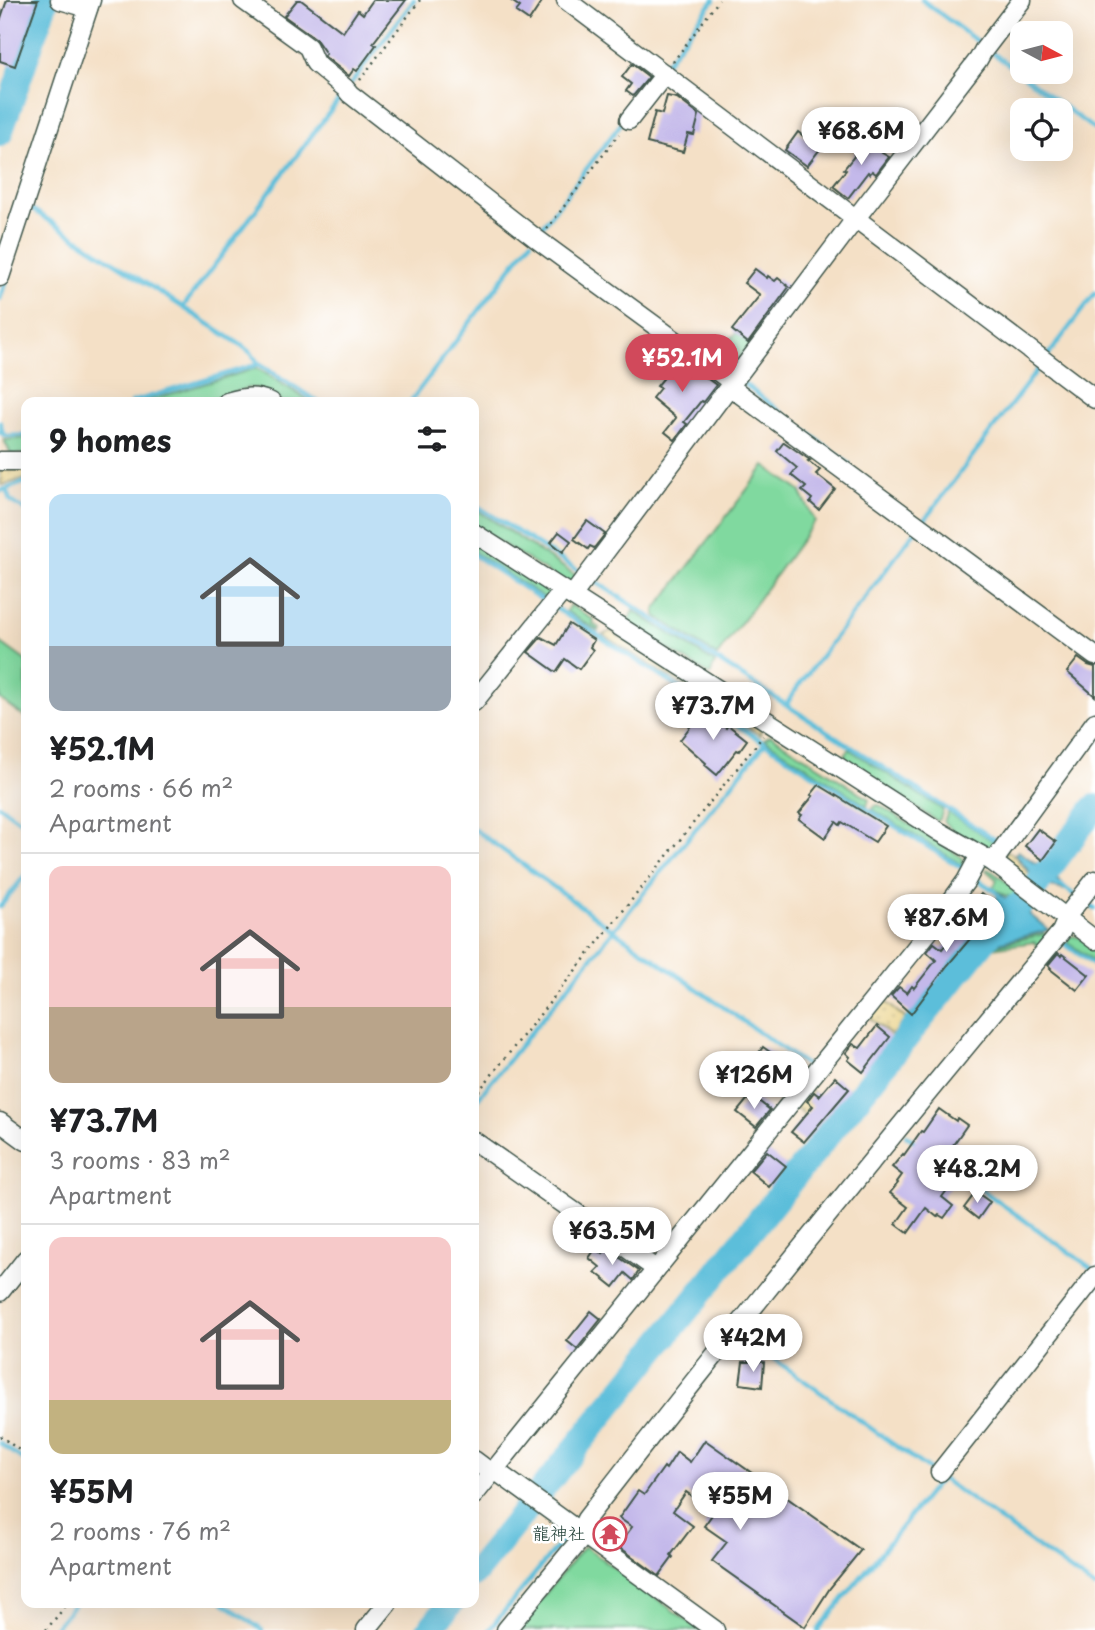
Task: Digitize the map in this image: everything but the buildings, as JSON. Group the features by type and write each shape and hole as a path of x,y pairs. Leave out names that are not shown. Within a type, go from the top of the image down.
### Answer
{"street":[{"path":"0,277 90,4 60,0"},
{"path":"243,0 308,47 315,63 350,94 538,240 731,380 1095,656"},
{"path":"566,0 1095,398"},
{"path":"479,696 560,600 587,576 731,380 1022,0"},
{"path":"629,120 664,74"},
{"path":"0,443 12,461"},
{"path":"479,537 560,600 986,858 1095,940"},
{"path":"479,1489 1095,722"},
{"path":"506,1630 581,1539 586,1519 650,1436 1061,932 1070,912 1095,880"},
{"path":"0,1122 21,1137"},
{"path":"479,1145 656,1269"},
{"path":"0,1292 21,1265"},
{"path":"940,1472 1095,1276"},
{"path":"479,1464 490,1475"},
{"path":"490,1475 500,1474 715,1630"},
{"path":"366,1630 384,1608"}],"path":[{"path":"350,94 420,0"},
{"path":"664,74 719,0"},
{"path":"538,240 629,120"},
{"path":"479,1091 762,737"},
{"path":"0,1436 21,1451"},
{"path":"46,1630 64,1608"}],"green space":[{"path":"736,333 751,343 731,370 713,357"},
{"path":"257,368 303,397 274,397 257,388 248,388 218,397 161,397"},
{"path":"21,438 21,454 11,454 4,440"},
{"path":"765,466 800,491 815,521 717,656 656,616 655,610"},
{"path":"479,511 578,577 572,585 479,529"},
{"path":"479,545 547,589 551,593 548,600 479,555"},
{"path":"570,605 594,620 593,624 599,628 598,631 566,611"},
{"path":"634,611 715,663 710,675 626,623"},
{"path":"0,642 21,657 21,714 0,699"},
{"path":"771,735 869,799 867,806 764,739"},
{"path":"849,749 943,810 940,819 937,821 841,760"},
{"path":"879,805 963,858 964,866 872,809"},
{"path":"948,812 999,845 991,854 953,831 944,822"},
{"path":"989,869 1020,892 1017,898 993,888 997,880 986,870"},
{"path":"1043,934 1049,936 1039,949 1034,942 989,947"},
{"path":"1073,936 1095,950 1095,962 1067,942 1069,937"},
{"path":"584,1546 700,1630 516,1630"}],"sand":[{"path":"0,469 21,470 21,480 1,485"},
{"path":"611,631 700,689 698,695 603,635"},
{"path":"715,697 758,725 760,735 707,700"},
{"path":"1006,851 1013,854 1030,874 1027,880 1004,862"},
{"path":"881,998 906,1019 892,1036 867,1016"},
{"path":"809,1089 834,1109 819,1128 794,1106"}],"water":[{"path":"1018,851 1040,866 1045,864 1055,872 1053,874 1066,888 1064,890 1046,886 1028,909 1028,913 1049,930 986,946 978,939 996,914 997,896 999,893 1005,898 1018,900 1032,875 1015,854"}],"waterway":[{"path":"0,133 46,0"},
{"path":"349,86 414,0"},
{"path":"663,66 714,0"},
{"path":"922,0 982,45"},
{"path":"989,50 1095,130"},
{"path":"183,307 343,94"},
{"path":"538,232 623,121"},
{"path":"30,208 241,345 259,364"},
{"path":"414,397 531,241"},
{"path":"0,299 6,280"},
{"path":"1047,357 1095,293"},
{"path":"149,397 259,364 310,397"},
{"path":"923,522 1041,365"},
{"path":"739,380 849,464"},
{"path":"0,422 3,433"},
{"path":"0,432 4,436 21,435"},
{"path":"0,491 21,484"},
{"path":"6,489 10,500 21,508"},
{"path":"479,507 582,573"},
{"path":"787,704 916,530"},
{"path":"479,558 547,603"},
{"path":"590,578 1000,843"},
{"path":"554,607 964,869"},
{"path":"479,1097 765,743"},
{"path":"0,806 21,821"},
{"path":"479,1568 1005,915 1025,901 1095,807"},
{"path":"479,833 806,1065"},
{"path":"0,907 21,880"},
{"path":"978,880 995,891 1001,899"},
{"path":"1061,885 1077,897"},
{"path":"1087,905 1095,895"},
{"path":"1084,902 1095,909"},
{"path":"1062,942 1095,966"},
{"path":"906,1135 918,1144"},
{"path":"939,1159 1094,1270"},
{"path":"743,1337 1095,1588"},
{"path":"0,1443 21,1458"},
{"path":"818,1630 941,1478"},
{"path":"534,1509 550,1520"},
{"path":"489,1630 568,1533"},
{"path":"53,1630 71,1608"},
{"path":"231,1608 262,1630"},
{"path":"429,1630 447,1608"}],"place":[{"name":"龍神社","path":"610,1534"}]}
